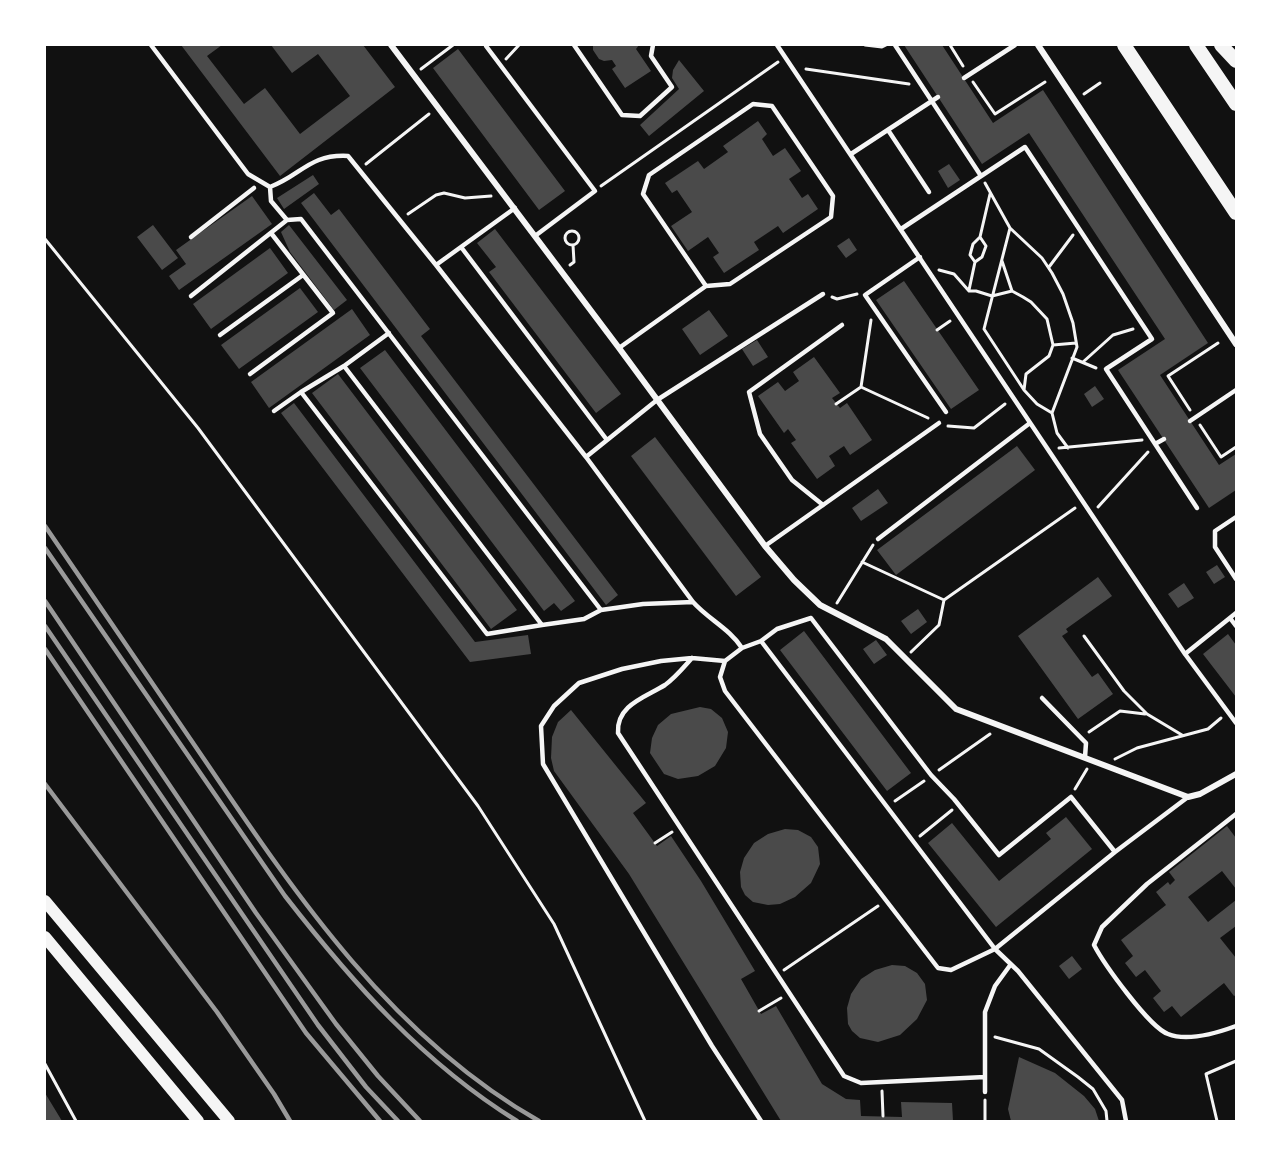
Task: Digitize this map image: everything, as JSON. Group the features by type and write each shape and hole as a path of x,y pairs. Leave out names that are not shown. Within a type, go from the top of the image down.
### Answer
{"main road":[{"path":"1124,45 1236,213"},
{"path":"1196,45 1236,104"},
{"path":"1221,45 1236,61"},
{"path":"45,901 229,1121"},
{"path":"45,937 198,1121"}],"street":[{"path":"391,45 515,208 765,546 794,580 820,605 886,639 956,709 1188,796 1200,794 1236,774"},
{"path":"1038,45 1236,344"}],"lane":[{"path":"151,45 248,174 270,187"},
{"path":"574,45 622,115 640,116 672,87 651,56 653,45"},
{"path":"777,45 1185,654 1236,723"},
{"path":"895,45 981,176"},
{"path":"967,77 1015,45"},
{"path":"486,46 595,191 535,236"},
{"path":"851,154 938,97"},
{"path":"619,348 706,285 730,284 831,217 832,196 772,106 753,104 649,175 642,195 706,285"},
{"path":"888,130 929,192"},
{"path":"901,229 1025,147 1152,339 1106,369 1197,507"},
{"path":"270,187 283,182 317,159 334,155 348,156 586,457 693,602 704,614 731,634 742,648"},
{"path":"270,187 271,201 287,220"},
{"path":"191,237 254,188"},
{"path":"436,265 515,208"},
{"path":"191,296 287,220 302,219 601,610"},
{"path":"250,374 333,313 271,233"},
{"path":"461,247 607,440"},
{"path":"920,257 865,295 946,412"},
{"path":"220,335 303,275"},
{"path":"586,457 657,400 823,294"},
{"path":"823,505 792,480 760,434 749,392 842,325"},
{"path":"274,411 344,366 388,333"},
{"path":"344,366 542,625"},
{"path":"1190,421 1236,390"},
{"path":"301,392 487,634 584,619 601,610 643,604 693,602"},
{"path":"765,546 939,423"},
{"path":"878,538 1030,423"},
{"path":"1154,442 1164,439"},
{"path":"1236,517 1215,531 1215,548 1236,579"},
{"path":"1185,654 1236,613"},
{"path":"1115,852 1071,797 999,855 931,775 811,618 777,629 761,641 742,648 725,661 720,677 725,691 938,968 951,970 995,949 1188,796"},
{"path":"1230,618 1236,626"},
{"path":"761,641 995,949 1011,964 1122,1100 1126,1121"},
{"path":"725,661 692,658 661,661 622,669 579,683 554,706 541,726 543,764 712,1046 761,1121"},
{"path":"692,658 664,685 630,705 620,717 617,724 618,732 844,1076 861,1083 985,1077"},
{"path":"1042,698 1086,743 1089,758"},
{"path":"1236,814 1147,884 1102,927 1094,945 1102,960 1142,1012 1167,1034 1199,1038 1236,1026"},
{"path":"985,1092 985,1012 995,986 1011,964"}],"path":[{"path":"414,74 453,45"},
{"path":"501,65 519,45"},
{"path":"865,45 882,47 887,45"},
{"path":"950,45 967,77 995,114 1045,82"},
{"path":"595,191 785,57"},
{"path":"792,66 922,87"},
{"path":"359,170 438,107"},
{"path":"396,141 399,145"},
{"path":"981,176 1010,228 1042,258 1048,267 1063,294 1073,323 1077,347 1052,413 1057,433 1068,448"},
{"path":"975,262 970,255 973,244 980,237 991,192"},
{"path":"399,220 436,195 444,194 465,198 505,195"},
{"path":"1010,228 984,329 1024,390 1037,404 1052,413"},
{"path":"1048,267 1078,228"},
{"path":"572,231 579,237 579,241 573,245 569,244 566,239 568,232 572,231"},
{"path":"969,291 975,262 982,257 986,246 980,237"},
{"path":"45,239 198,428 478,806 554,924 645,1121"},
{"path":"562,271 574,262 573,245"},
{"path":"1002,260 1012,291 1031,302 1047,319 1053,345 1049,356 1026,374 1024,390"},
{"path":"927,267 954,274 969,291 992,296 1012,291"},
{"path":"823,294 837,298 856,294 865,295"},
{"path":"837,404 861,387 872,315"},
{"path":"937,330 959,315"},
{"path":"1083,362 1113,335 1143,326"},
{"path":"1053,345 1076,343"},
{"path":"1218,343 1168,376 1221,457 1236,447"},
{"path":"1072,358 1109,374"},
{"path":"1048,449 1154,442"},
{"path":"1091,514 1154,442"},
{"path":"905,658 939,625 944,600 1083,502"},
{"path":"831,611 878,538"},
{"path":"862,562 944,600"},
{"path":"1084,636 1124,691 1147,714 1182,735"},
{"path":"1080,738 1120,711 1147,714"},
{"path":"1103,764 1137,748 1208,729 1221,718"},
{"path":"887,807 1001,726"},
{"path":"1071,797 1089,758"},
{"path":"913,842 958,805"},
{"path":"655,843 681,825"},
{"path":"778,974 871,911"},
{"path":"759,1011 790,993"},
{"path":"984,1030 999,1039 1039,1049 1078,1077 1092,1089 1106,1111 1107,1121"},
{"path":"1217,1121 1206,1074 1236,1061"},
{"path":"45,1064 76,1121"},
{"path":"881,1082 883,1116"},
{"path":"985,1092 985,1121"}],"building":[{"path":"181,45 222,45 207,56 244,104 265,88 300,134 350,96 318,54 292,73 271,45 363,45 395,87 280,176"},
{"path":"593,45 639,45 636,49 651,71 625,88 612,69 616,66 612,60 599,59 593,50"},
{"path":"904,45 942,45 993,123 1043,90 1208,343 1160,375 1219,465 1236,454 1236,490 1209,508 1118,370 1165,339 1029,133 982,164"},
{"path":"458,49 565,191 539,210 433,68"},
{"path":"679,60 704,91 649,136 640,125 679,89 672,78 673,70"},
{"path":"758,121 767,134 762,139 773,156 785,148 801,171 789,179 802,198 808,194 818,209 783,233 778,226 754,242 759,250 724,273 713,257 719,253 708,237 688,251 671,226 692,212 677,190 672,193 665,183 698,161 704,169 728,152 723,146"},
{"path":"949,164 960,180 948,188 938,171"},
{"path":"313,175 319,184 284,209 277,198"},
{"path":"314,193 331,215 339,209 430,329 421,336 618,595 606,605 301,203"},
{"path":"252,196 272,224 179,290 169,276 186,264 176,250"},
{"path":"153,225 178,258 162,270 137,237"},
{"path":"289,225 347,300 334,310 290,252 281,232"},
{"path":"495,229 621,394 596,413 489,272 496,267 477,243"},
{"path":"849,238 857,250 846,258 837,246"},
{"path":"270,248 288,273 211,329 193,304"},
{"path":"904,281 979,390 951,409 876,300"},
{"path":"300,288 318,312 239,369 221,345"},
{"path":"352,309 370,335 269,408 251,382"},
{"path":"709,310 728,336 700,355 682,329"},
{"path":"757,340 768,357 753,366 742,349"},
{"path":"385,350 575,601 561,611 554,603 544,611 360,368"},
{"path":"814,357 840,393 832,398 840,408 847,403 872,440 850,455 844,446 829,456 835,466 817,479 791,443 796,440 788,429 784,433 758,396 778,382 785,391 799,381 793,372"},
{"path":"338,374 517,610 491,629 312,393"},
{"path":"1095,386 1104,399 1092,407 1084,394"},
{"path":"294,403 475,642 528,635 531,654 470,662 281,413"},
{"path":"655,437 761,577 736,596 631,456"},
{"path":"1017,446 1035,470 896,575 877,550"},
{"path":"878,489 888,503 861,521 852,508"},
{"path":"1217,565 1225,577 1214,584 1206,572"},
{"path":"1098,577 1112,596 1066,629 1068,632 1062,636 1092,677 1098,673 1113,694 1078,719 1018,636"},
{"path":"1184,583 1194,598 1178,608 1168,594"},
{"path":"918,609 927,622 911,634 901,621"},
{"path":"804,631 911,773 887,791 780,650"},
{"path":"1228,634 1236,645 1236,697 1203,654"},
{"path":"876,640 887,655 874,664 863,649"},
{"path":"700,707 711,709 722,718 728,732 726,748 715,766 698,776 678,779 664,774 650,753 652,738 658,725 671,714"},
{"path":"571,710 646,803 633,813 657,846 671,836 755,971 741,979 761,1014 776,1006 822,1084 846,1099 860,1100 861,1116 902,1117 901,1102 952,1103 953,1121 781,1121 629,874 554,771 551,758 552,737 558,722"},
{"path":"1066,817 1092,849 996,927 928,843 952,823 999,881 1051,839 1046,833"},
{"path":"1227,826 1236,838 1236,889 1222,871 1188,897 1208,922 1236,900 1236,926 1220,938 1236,958 1236,995 1234,996 1224,983 1181,1017 1172,1006 1164,1012 1153,998 1161,991 1145,970 1136,977 1125,963 1133,956 1121,940 1166,905 1156,892 1168,882 1170,885 1175,880 1169,872"},
{"path":"785,829 798,830 811,837 818,847 820,864 811,883 795,897 780,904 768,905 753,902 745,895 741,887 740,872 744,858 754,843 768,834"},
{"path":"1072,956 1082,969 1069,979 1059,966"},
{"path":"892,965 905,966 917,973 925,984 927,1000 917,1019 900,1035 878,1042 860,1038 848,1024 847,1008 851,994 861,979 875,970"},
{"path":"1019,1057 1055,1073 1084,1096 1095,1109 1099,1121 1011,1121 1008,1109"},
{"path":"45,1093 62,1121 45,1121"}],"railway":[{"path":"45,526 276,864 352,961 394,1007 438,1049 487,1087 539,1121"},
{"path":"45,548 285,896 310,928 363,990 420,1047 483,1098 517,1121"},
{"path":"45,601 256,913 336,1024 378,1076 420,1121"},
{"path":"45,626 318,1025 366,1087 398,1121"},
{"path":"45,649 306,1033 380,1121"},
{"path":"45,784 217,1012 290,1121"}]}
